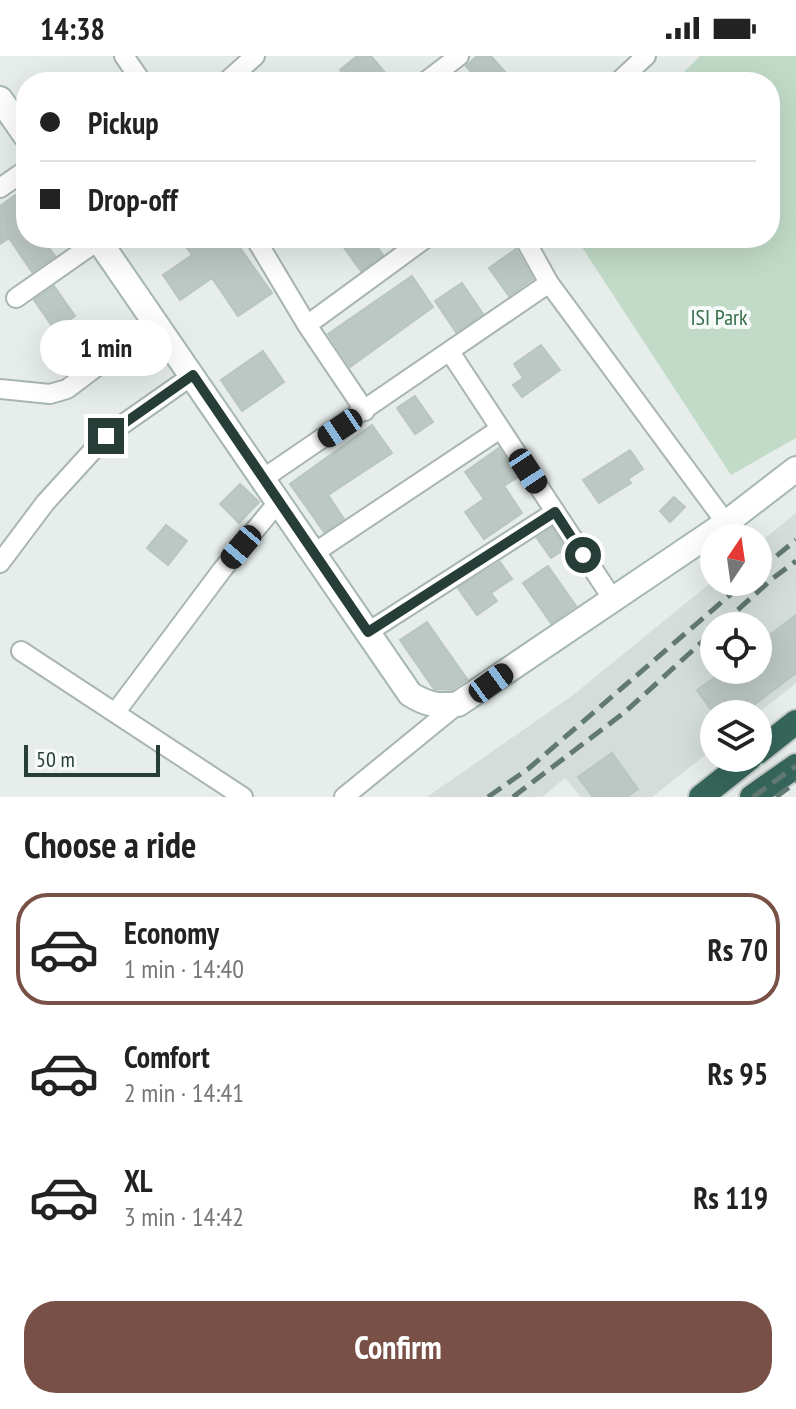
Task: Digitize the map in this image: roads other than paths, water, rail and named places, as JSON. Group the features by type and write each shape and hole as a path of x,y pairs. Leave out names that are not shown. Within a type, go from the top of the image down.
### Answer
{"highway":[{"path":"772,741 796,722"},
{"path":"752,797 796,766"},
{"path":"701,797 732,772"}],"street":[{"path":"237,72 255,56"},
{"path":"438,72 459,56"},
{"path":"629,72 646,56"},
{"path":"0,99 16,122"},
{"path":"16,298 85,248"},
{"path":"104,248 410,694 433,705 458,704"},
{"path":"261,248 307,325 365,411"},
{"path":"307,325 412,248"},
{"path":"530,248 549,283 726,523"},
{"path":"264,478 549,283"},
{"path":"0,389 50,394 67,389 156,322"},
{"path":"450,352 612,598"},
{"path":"0,563 45,503 106,436 193,375"},
{"path":"314,553 500,429"},
{"path":"344,797 458,704 726,523 796,469"},
{"path":"115,713 222,570 279,501"},
{"path":"368,632 555,512"},
{"path":"21,651 243,797"}],"railway":[{"path":"772,560 796,540"},
{"path":"735,612 796,561"},
{"path":"488,797 528,769 729,596"},
{"path":"513,797 625,712 700,644"},
{"path":"753,797 796,766"},
{"path":"776,797 796,782"}],"park label":[{"name":"ISI Park","path":"719,317"}]}
